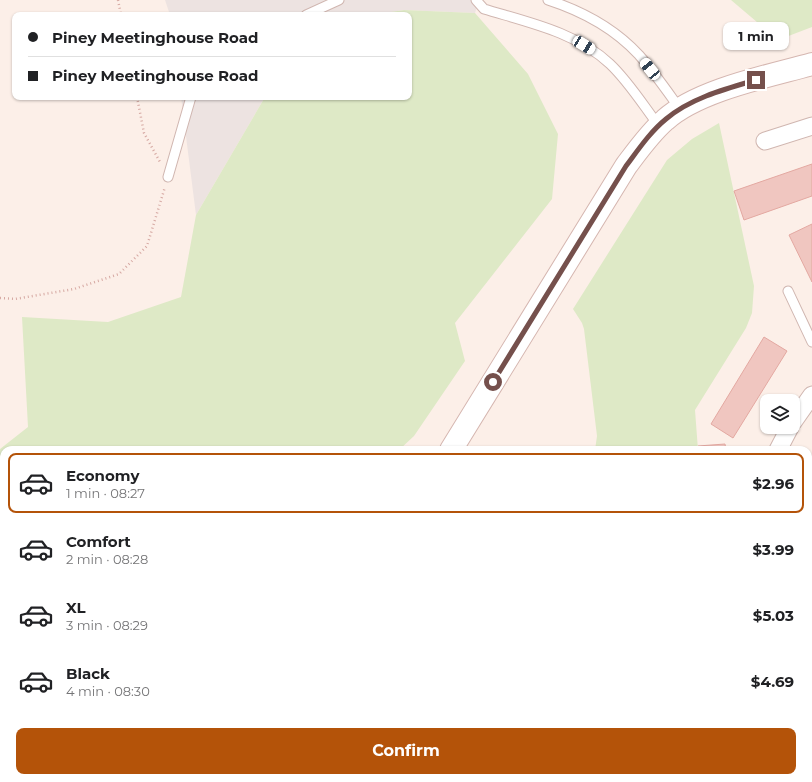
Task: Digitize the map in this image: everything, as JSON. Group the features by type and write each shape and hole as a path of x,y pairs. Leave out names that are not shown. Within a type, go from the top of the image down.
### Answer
{"main road":[{"path":"453,446 626,166 644,142 659,126 680,109 728,88 812,64"}],"street":[{"path":"765,141 812,126"},
{"path":"800,412 812,395"},
{"path":"780,446 786,434"}],"lane":[{"path":"313,12 339,0"},
{"path":"476,0 484,8 558,32 593,50 624,78 659,126"},
{"path":"548,0 587,16 605,26 638,54 680,109"},
{"path":"168,177 190,100"},
{"path":"788,291 812,342"}],"path":[{"path":"118,0 120,12"},
{"path":"0,298 15,298 74,289 119,274 147,246 168,177 144,133 138,100"}],"shaded area":[{"path":"165,0 479,0 475,13 404,10 391,12 169,12"},
{"path":"181,100 263,100 196,215"}],"green space":[{"path":"731,0 812,0 812,27 778,40"},
{"path":"404,10 475,13 528,74 558,134 552,199 455,323 465,361 414,436 403,446 4,446 28,427 22,317 108,322 181,297 196,215 263,100 412,100 412,12 391,12"},
{"path":"719,123 754,286 752,313 746,328 695,410 698,446 596,446 597,436 584,329 573,309 667,160 692,139"}],"building":[{"path":"812,164 812,196 744,220 734,191"},
{"path":"812,224 812,282 789,235"},
{"path":"764,337 787,351 733,438 711,424"},
{"path":"725,444 725,446 698,446"}],"route":[{"path":"493,382 626,166 644,142 666,119 680,109 704,97 756,80"}]}
